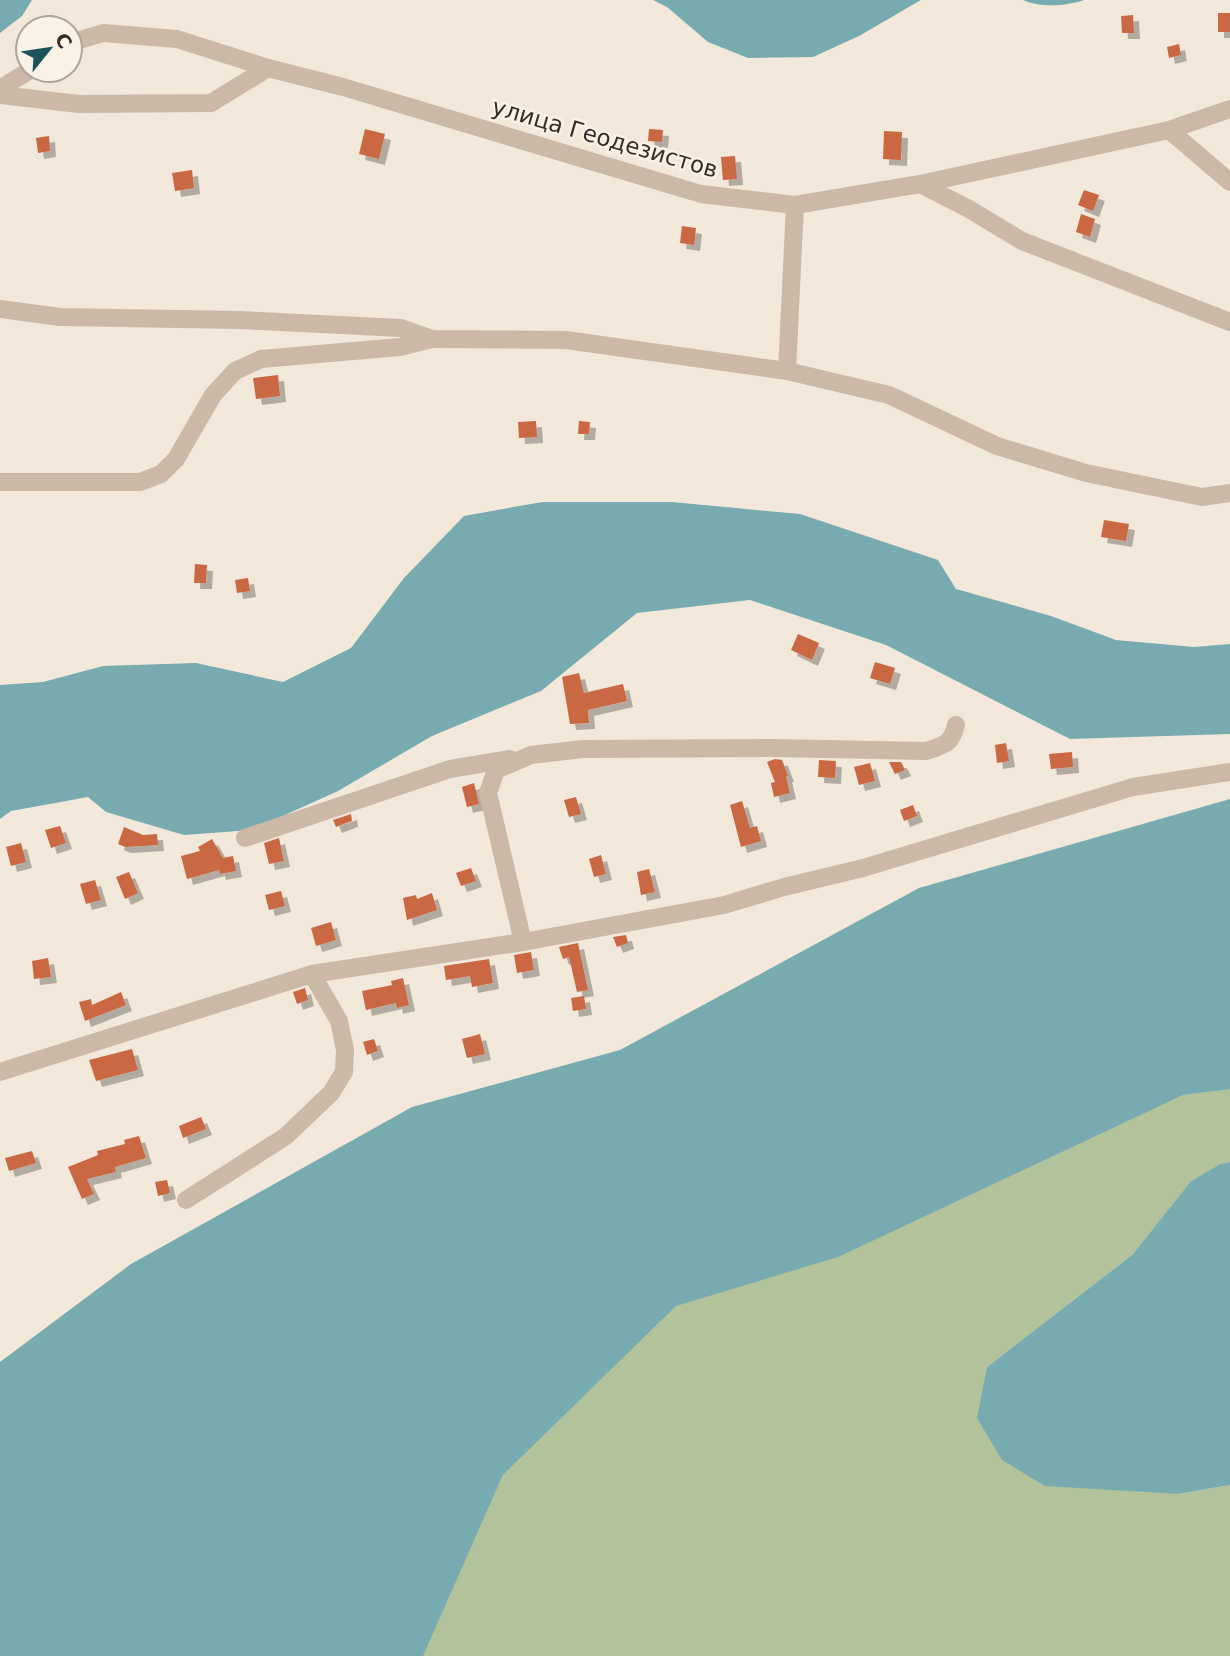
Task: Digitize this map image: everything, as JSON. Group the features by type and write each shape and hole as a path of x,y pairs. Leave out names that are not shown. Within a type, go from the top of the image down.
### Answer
{"street":[{"name":"улица Геодезистов","path":"84,39 103,33 177,39 701,194 795,205 920,184 1169,130 1230,109"},
{"path":"0,96 79,104 211,103 268,68"},
{"path":"1169,130 1230,182"},
{"path":"920,184 1022,241 1230,322"},
{"path":"787,371 795,205"},
{"path":"0,309 60,317 240,320 401,328 432,339"},
{"path":"0,482 140,482 161,474 176,459 212,395 235,371 261,359 400,348 432,339 566,340 787,371 889,395 997,446 1086,473 1202,497 1230,493"},
{"path":"245,838 450,769 531,755 597,749 926,751 944,745 953,738 956,725"},
{"path":"523,942 488,793 496,770 531,755"},
{"path":"0,1072 312,974 523,942 723,905 863,868 1133,787 1230,772"},
{"path":"186,1200 286,1136 331,1093 344,1072 345,1050 339,1021 312,974"}],"green space":[{"path":"1230,1088 1230,1162 1220,1164 1191,1181 1132,1255 987,1367 1172,1492 1179,1494 1230,1485 1230,1656 422,1656 503,1475 606,1304 1183,1095"}],"water":[{"path":"0,0 32,0 23,14 14,14 14,22 0,33"},
{"path":"653,0 921,0 859,36 813,57 748,58 708,42 667,7"},
{"path":"1023,0 1084,0 1054,5"},
{"path":"542,502 672,502 800,514 938,560 956,589 1051,616 1116,640 1194,647 1230,644 1230,734 1070,739 886,645 750,600 637,613 541,691 432,736 338,791 252,830 184,835 106,812 88,797 11,811 0,819 0,685 43,682 103,666 196,663 283,682 351,648 404,578 464,516"},
{"path":"1230,799 1230,1089 1183,1095 838,1257 676,1306 503,1475 423,1656 0,1656 0,1362 131,1264 412,1107 620,1050 919,888"},
{"path":"1230,1162 1230,1485 1179,1494 1045,1486 1002,1460 977,1418 987,1367 1132,1255 1191,1181 1220,1164"}],"building":[{"path":"1218,13 1230,13 1230,32 1218,32"},
{"path":"1133,15 1134,33 1122,33 1121,16"},
{"path":"1179,44 1181,55 1169,58 1167,47"},
{"path":"365,129 385,134 379,159 359,154"},
{"path":"649,129 663,130 662,142 648,141"},
{"path":"884,131 902,132 901,160 883,159"},
{"path":"49,136 50,151 38,153 36,138"},
{"path":"735,156 737,179 723,180 721,157"},
{"path":"192,170 194,188 175,191 172,173"},
{"path":"1084,190 1099,195 1093,211 1078,205"},
{"path":"1081,214 1095,219 1090,237 1076,232"},
{"path":"682,226 696,228 694,245 680,243"},
{"path":"278,375 280,396 256,399 253,378"},
{"path":"536,421 537,437 519,438 518,422"},
{"path":"579,421 590,422 589,434 578,434"},
{"path":"1104,520 1129,524 1126,541 1101,537"},
{"path":"195,564 207,565 206,583 194,583"},
{"path":"248,578 250,591 237,593 235,580"},
{"path":"798,634 819,643 812,660 791,650"},
{"path":"875,662 895,668 890,684 870,678"},
{"path":"579,673 584,693 623,684 627,701 588,710 589,723 570,724 562,677"},
{"path":"1006,743 1009,761 997,763 995,745"},
{"path":"1072,752 1073,767 1051,769 1049,754"},
{"path":"782,760 790,793 774,797 771,783 775,782 767,762"},
{"path":"819,760 836,761 835,778 818,777"},
{"path":"889,762 901,762 905,770 895,774"},
{"path":"870,763 875,781 859,785 854,767"},
{"path":"474,783 479,804 467,807 462,787"},
{"path":"576,797 581,814 569,817 564,800"},
{"path":"742,801 750,828 757,826 761,841 741,847 730,805"},
{"path":"913,805 917,816 904,821 900,810"},
{"path":"351,814 352,821 336,827 333,820"},
{"path":"60,826 66,843 51,848 45,830"},
{"path":"124,827 143,835 157,834 158,845 125,847 118,844"},
{"path":"279,838 284,861 269,864 264,843"},
{"path":"212,839 223,858 233,856 236,871 220,874 219,870 187,879 181,856 200,851 198,847"},
{"path":"21,843 26,862 11,866 6,847"},
{"path":"601,855 606,874 594,877 589,859"},
{"path":"471,868 476,881 461,886 456,873"},
{"path":"649,869 655,892 641,895 637,872"},
{"path":"129,872 138,893 125,899 116,877"},
{"path":"95,880 101,900 86,904 80,884"},
{"path":"281,891 285,906 269,910 265,895"},
{"path":"432,893 437,910 407,920 403,898 416,895 417,899"},
{"path":"331,922 336,940 316,946 311,928"},
{"path":"626,935 628,943 617,947 613,937"},
{"path":"578,943 588,990 577,992 569,957 563,959 559,947"},
{"path":"531,952 534,970 517,973 514,955"},
{"path":"48,958 51,977 34,979 32,961"},
{"path":"489,959 493,983 472,987 470,976 446,980 444,966"},
{"path":"403,978 409,1005 397,1008 396,1003 366,1010 362,991 392,985 391,981"},
{"path":"305,988 308,1000 297,1004 293,992"},
{"path":"121,992 126,1005 85,1021 79,1002 91,999 92,1005"},
{"path":"584,996 586,1009 573,1011 571,998"},
{"path":"480,1034 485,1054 467,1058 462,1039"},
{"path":"374,1039 378,1051 367,1055 363,1042"},
{"path":"132,1049 138,1070 96,1081 89,1060"},
{"path":"201,1117 206,1129 183,1138 179,1126"},
{"path":"139,1136 146,1158 115,1167 116,1172 87,1179 94,1194 82,1199 68,1167 98,1155 97,1151 125,1144 124,1140"},
{"path":"32,1151 36,1163 9,1171 5,1158"},
{"path":"167,1180 170,1193 158,1196 155,1182"}]}
